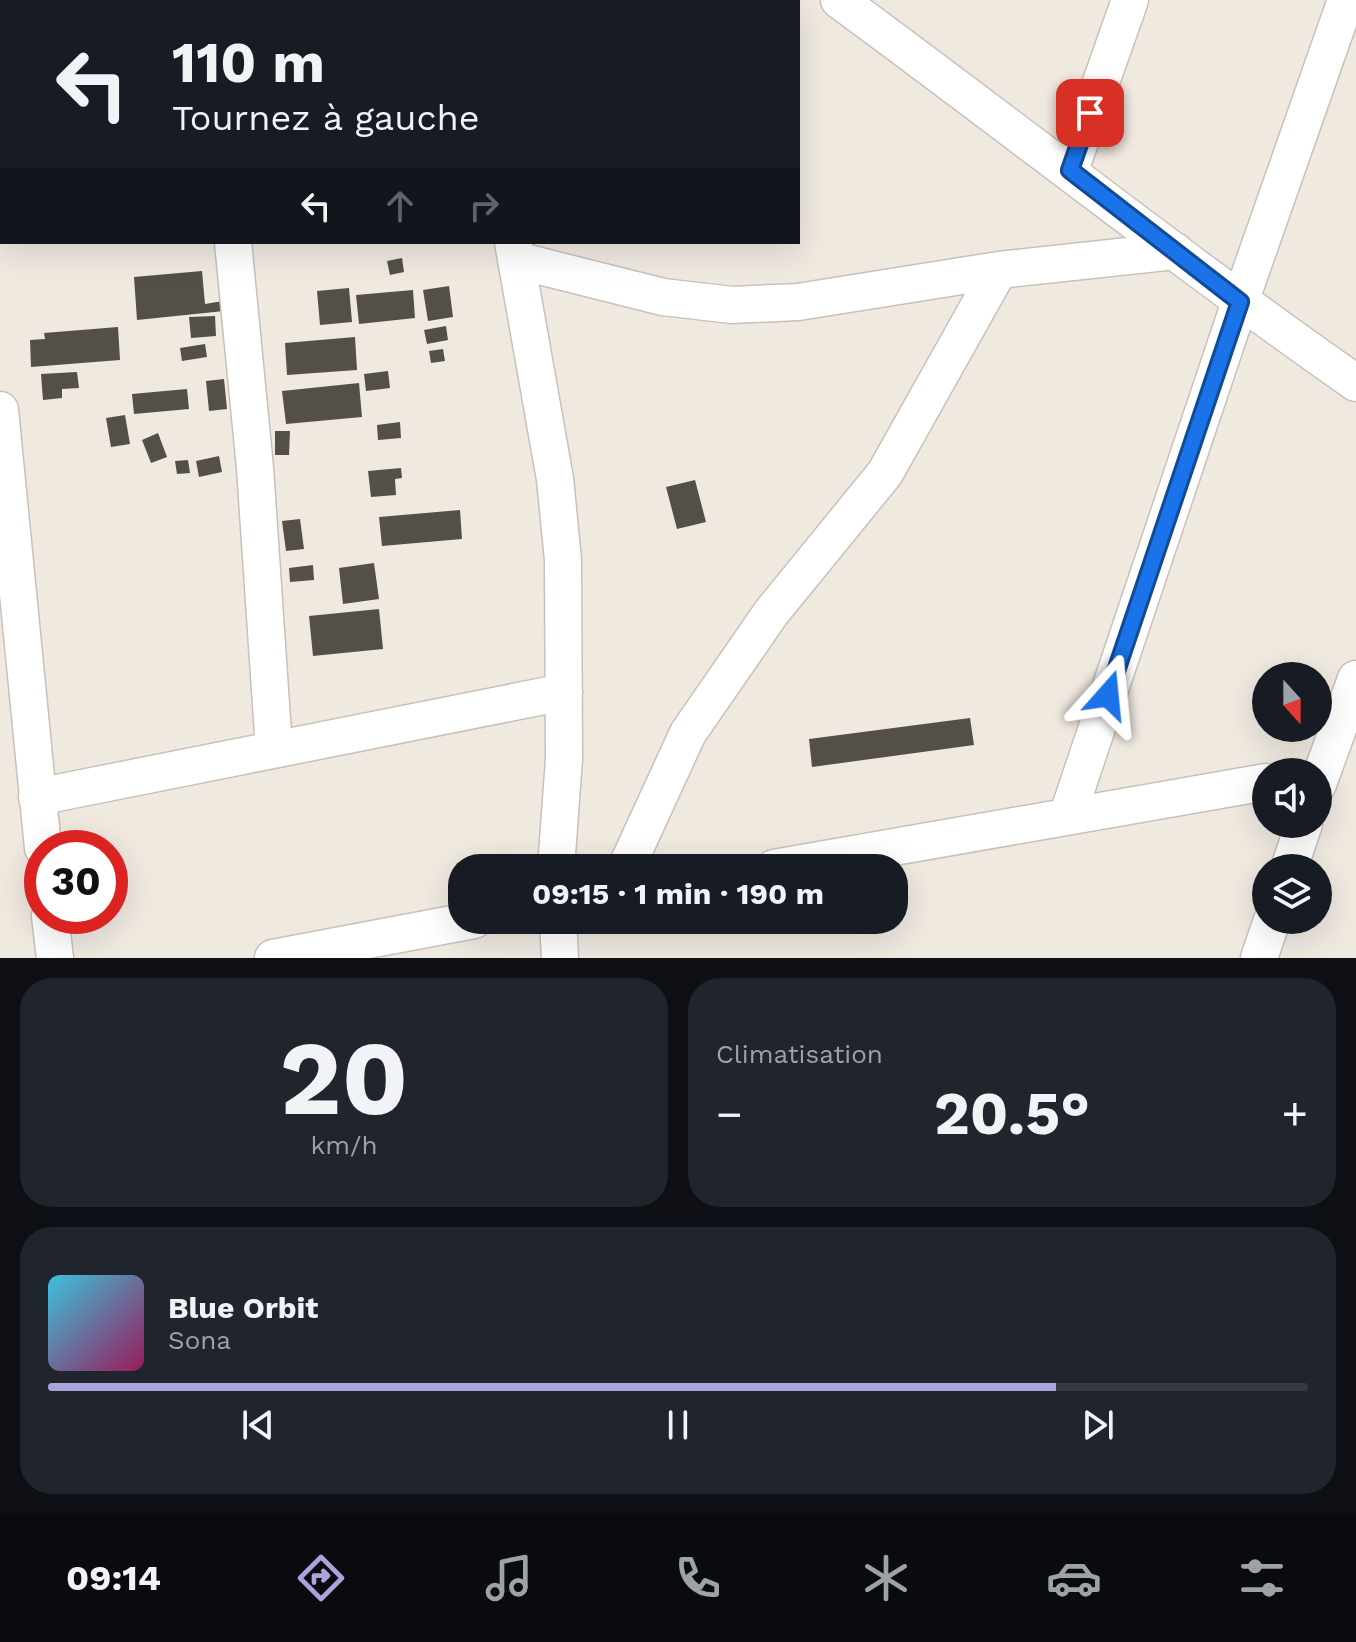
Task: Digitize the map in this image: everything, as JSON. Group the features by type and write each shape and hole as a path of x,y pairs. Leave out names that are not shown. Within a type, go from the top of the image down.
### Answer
{"street":[{"path":"839,0 1070,170 1240,302 1356,383"},
{"path":"1070,170 1130,0"},
{"path":"1067,817 1240,302 1346,0"},
{"path":"233,244 255,468 274,749"},
{"path":"557,854 564,759 563,560 555,479 515,251 663,297 732,305 798,302 999,270 1175,251"},
{"path":"632,854 688,733 771,613 885,473 999,270"},
{"path":"0,410 41,830"},
{"path":"1332,763 1356,679"},
{"path":"37,797 564,692"},
{"path":"854,854 1252,784"},
{"path":"273,958 448,925"},
{"path":"52,934 55,958"},
{"path":"559,934 560,958"},
{"path":"1259,958 1267,934"}],"building":[{"path":"402,258 404,272 390,275 387,261"},
{"path":"202,271 205,304 223,301 224,311 137,320 134,277"},
{"path":"449,286 453,317 428,321 423,290"},
{"path":"349,288 352,322 320,325 317,291"},
{"path":"413,290 415,318 359,324 356,295"},
{"path":"215,316 216,336 191,338 189,317"},
{"path":"446,326 448,340 427,344 424,330"},
{"path":"118,327 120,360 31,367 30,340 45,339 44,333"},
{"path":"355,337 357,370 287,375 285,343"},
{"path":"205,344 207,357 182,361 180,348"},
{"path":"443,349 445,361 431,363 429,351"},
{"path":"388,371 390,388 366,391 364,374"},
{"path":"77,372 79,388 62,389 62,398 43,400 41,374"},
{"path":"224,379 227,409 209,411 206,381"},
{"path":"359,383 362,417 286,424 282,391"},
{"path":"187,389 189,409 134,414 132,394"},
{"path":"125,415 130,444 111,447 106,418"},
{"path":"400,422 401,438 378,440 377,425"},
{"path":"275,431 290,431 289,455 275,455"},
{"path":"158,433 167,457 151,463 142,440"},
{"path":"219,456 222,472 199,477 196,461"},
{"path":"188,460 190,473 177,474 175,461"},
{"path":"401,468 402,478 395,479 396,495 371,497 368,471"},
{"path":"695,480 706,522 677,529 666,487"},
{"path":"460,510 462,539 382,546 379,517"},
{"path":"300,519 304,549 286,551 282,521"},
{"path":"374,563 379,599 343,604 339,568"},
{"path":"313,565 314,580 290,582 289,568"},
{"path":"379,609 383,649 313,656 309,616"},
{"path":"970,718 974,745 812,767 809,739"}],"route":[{"path":"1090,113 1070,170 1240,302 1108,695"}]}
